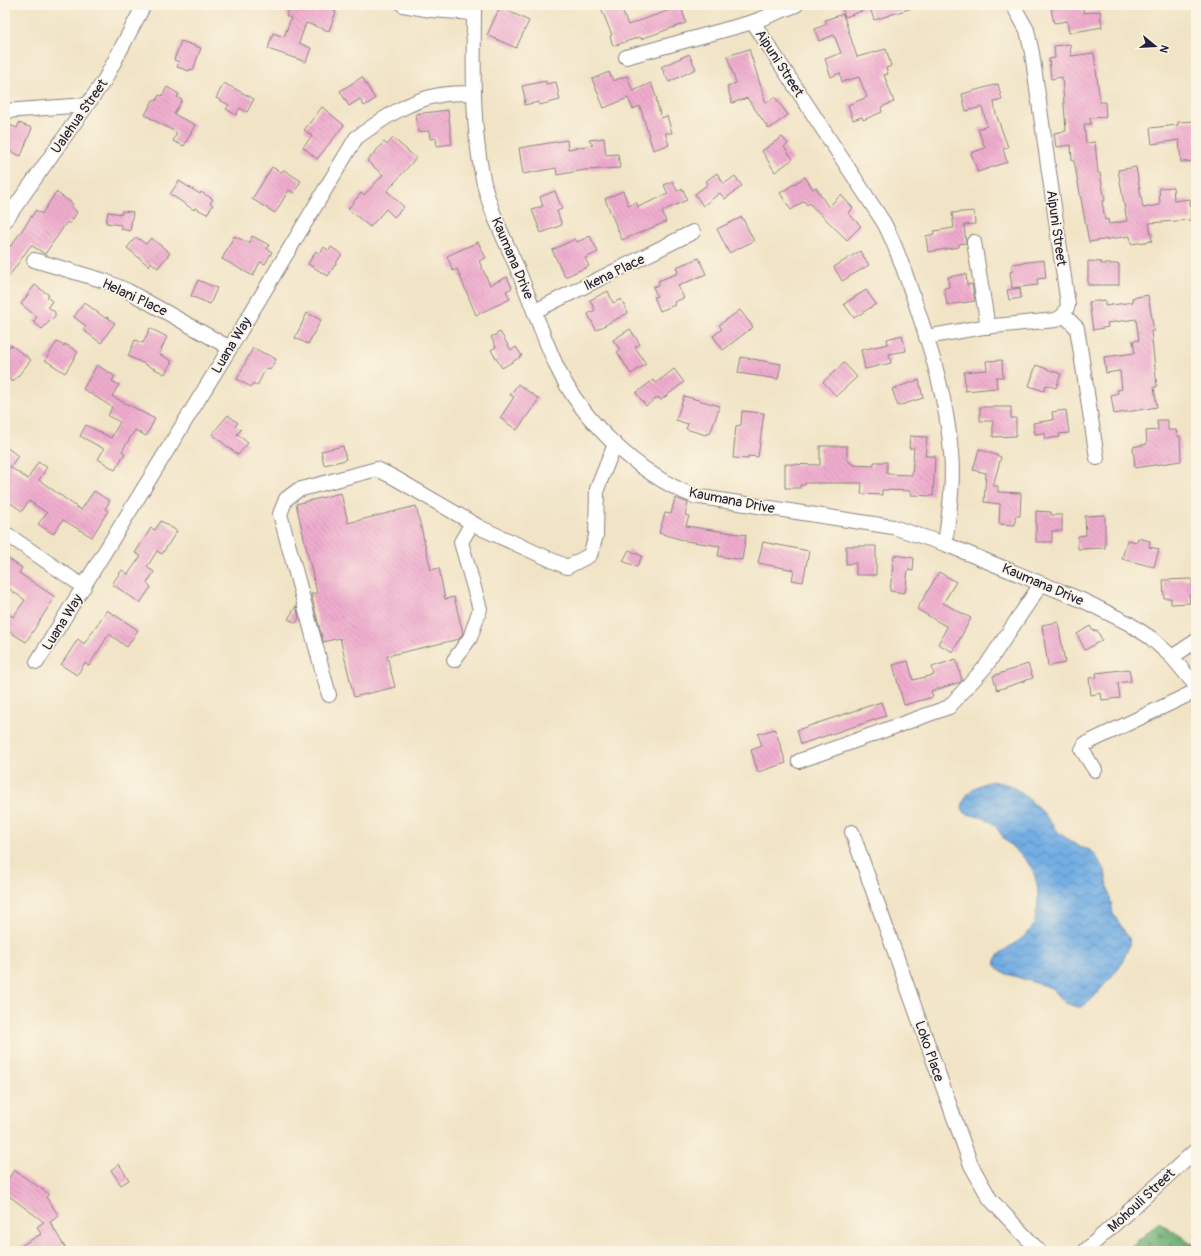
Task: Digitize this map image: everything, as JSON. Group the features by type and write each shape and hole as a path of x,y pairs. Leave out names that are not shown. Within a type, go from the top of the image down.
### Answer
{"street":[{"name":"Ualehua Street","path":"5,221 104,81 119,57 144,5"},
{"path":"403,5 431,10 474,9"},
{"name":"Aipuni Street","path":"626,57 753,22 796,5"},
{"name":"Aipuni Street","path":"1013,5 1027,30 1032,53 1068,305 1064,315"},
{"name":"Kaumana Drive","path":"474,9 474,93 478,151 488,198 557,366 575,398 615,444 653,476 694,496 893,527 945,544 1084,601 1128,623 1150,638 1172,657 1196,686"},
{"name":"Aipuni Street","path":"753,22 884,223 895,243 926,337 937,375 948,424 951,454 950,508 945,544"},
{"name":"Luana Way","path":"37,662 230,348 356,138 382,119 409,105 439,95 474,93"},
{"path":"5,111 86,105"},
{"name":"Ikena Place","path":"535,311 693,232"},
{"path":"974,242 988,327"},
{"name":"Helani Place","path":"34,260 104,281 128,291 230,348"},
{"path":"926,337 988,327 1056,320 1064,315 1077,328 1097,458"},
{"path":"329,696 280,514 286,499 298,490 377,469 472,523 567,566 590,555 596,536 597,488 615,444"},
{"path":"454,660 470,638 480,609 461,542 472,523"},
{"path":"5,533 84,587"},
{"path":"799,761 949,707 986,666 1041,584"},
{"path":"1172,657 1196,641"},
{"path":"1095,770 1082,750 1085,744 1196,691"},
{"name":"Loko Place","path":"852,832 971,1165 990,1199 1039,1251"},
{"name":"Mohouli Street","path":"1085,1251 1196,1150"}],"green space":[{"path":"1159,1222 1196,1246 1196,1251 1126,1251"}],"water":[{"path":"992,781 1009,785 1019,791 1041,810 1059,833 1079,847 1090,850 1096,856 1105,871 1113,914 1129,938 1130,944 1120,967 1092,999 1082,1007 1065,1003 1054,990 1049,987 1004,973 997,968 995,963 997,958 1002,953 1025,936 1032,927 1035,921 1038,892 1033,871 1024,858 1006,841 991,822 965,813 962,808 966,797 972,790"}],"building":[{"path":"290,5 327,5 335,8 334,11 336,12 329,31 306,23 299,43 311,48 306,62 268,49 273,33 284,37 291,18 286,16"},
{"path":"609,5 620,5 628,25 681,6 686,23 641,39 640,37 613,46 610,36 612,35 601,8"},
{"path":"841,5 915,5 915,7 874,20 870,8 845,17"},
{"path":"1082,5 1084,13 1100,11 1102,27 1069,33 1067,21 1054,23 1051,9"},
{"path":"500,7 529,21 516,48 487,35"},
{"path":"843,14 857,57 886,49 891,66 886,68 888,74 884,75 894,102 881,107 882,112 863,120 862,117 853,120 848,105 867,97 859,77 842,82 840,73 831,77 825,59 841,53 834,35 819,41 815,29 827,24 825,20"},
{"path":"181,41 201,48 193,70 190,69 189,71 177,67 179,62 174,60"},
{"path":"1070,44 1071,56 1094,53 1100,102 1105,102 1106,117 1090,118 1091,124 1084,124 1086,143 1095,142 1098,173 1100,173 1105,201 1102,201 1105,220 1108,219 1109,224 1127,221 1118,170 1136,167 1143,208 1160,205 1159,188 1173,187 1174,201 1190,199 1191,220 1149,223 1152,241 1131,244 1130,236 1089,242 1074,161 1072,161 1071,145 1056,147 1054,133 1066,131 1062,77 1051,79 1049,59 1055,58 1054,46"},
{"path":"749,49 766,103 775,97 788,115 769,129 747,98 732,103 727,86 736,83 727,56"},
{"path":"689,54 696,69 669,82 661,67"},
{"path":"609,72 613,81 627,76 633,91 651,83 657,99 661,118 667,116 672,133 665,133 669,145 653,150 640,106 633,109 628,98 604,108 592,79"},
{"path":"362,77 375,99 364,106 360,99 349,106 340,91"},
{"path":"546,81 546,84 556,82 560,100 539,105 539,102 524,105 525,98 522,86"},
{"path":"224,83 254,99 247,112 240,108 236,115 226,109 229,105 216,98"},
{"path":"998,84 1002,100 994,102 996,114 1008,147 1003,149 1007,162 978,172 971,153 985,148 978,129 987,126 982,107 966,111 962,94"},
{"path":"167,87 179,94 177,97 182,100 174,114 195,125 184,146 173,141 177,133 145,115 153,100 156,101 159,95 162,96"},
{"path":"322,107 344,125 317,159 303,147 312,136 304,130"},
{"path":"448,110 452,144 437,146 436,138 430,139 429,131 418,132 416,114"},
{"path":"1196,121 1196,161 1181,162 1179,140 1152,144 1150,128 1178,125 1178,122"},
{"path":"5,123 17,128 19,123 32,128 21,156 5,149"},
{"path":"782,137 788,144 784,147 793,159 775,172 762,151"},
{"path":"393,138 416,158 387,191 404,207 394,217 386,209 370,227 348,209 361,193 364,195 383,175 367,161 384,142 387,145"},
{"path":"604,138 606,155 618,154 620,168 585,170 557,175 556,168 523,174 519,148 567,140 568,149 593,145 589,140"},
{"path":"272,167 281,172 284,170 301,181 294,193 289,190 275,213 252,199"},
{"path":"717,173 724,184 735,176 742,186 725,199 720,193 703,206 695,194 708,184 706,181"},
{"path":"805,177 813,189 816,187 828,207 841,195 853,208 848,213 861,226 847,240 809,203 807,205 804,201 791,210 780,193"},
{"path":"179,181 200,194 201,192 213,199 210,203 213,205 207,214 195,208 194,210 170,194"},
{"path":"673,181 677,191 683,189 687,200 662,211 666,222 622,240 605,199 623,191 629,206 636,202 638,207 668,194 664,185"},
{"path":"555,191 562,209 557,211 562,225 541,233 532,210 543,206 540,197"},
{"path":"56,192 73,204 71,207 77,212 70,224 67,222 45,254 31,245 5,282 5,252 10,245 11,246 36,210 42,214"},
{"path":"122,211 133,212 130,231 121,229 121,225 106,223 108,212 122,214"},
{"path":"974,211 975,224 964,225 966,243 959,244 959,247 928,252 926,236 934,234 934,231 954,228 952,213"},
{"path":"742,217 754,241 729,253 717,229"},
{"path":"234,236 249,243 252,236 269,245 267,249 272,252 265,264 260,262 253,276 222,259"},
{"path":"590,236 598,252 585,258 589,266 565,277 552,250 575,239 577,242"},
{"path":"136,237 146,244 151,238 170,253 158,268 151,262 149,266 127,248"},
{"path":"478,242 486,258 479,261 490,285 507,277 512,288 506,291 510,299 476,315 457,269 453,271 447,256"},
{"path":"324,247 329,251 331,247 342,254 328,276 308,264 316,251 320,254"},
{"path":"860,251 869,265 842,281 834,267"},
{"path":"699,258 706,274 678,286 684,298 674,302 675,305 660,311 654,297 657,296 653,287 660,284 658,281 678,273 676,267"},
{"path":"1044,260 1046,278 1037,279 1038,285 1012,288 1010,272 1013,271 1012,264"},
{"path":"1088,261 1101,262 1101,264 1119,264 1119,285 1088,285"},
{"path":"966,274 967,285 972,284 975,301 947,305 944,288 949,287 948,277"},
{"path":"198,280 217,288 210,304 191,296"},
{"path":"35,285 49,295 47,297 52,301 48,307 55,312 55,316 42,329 33,322 37,317 21,304"},
{"path":"1020,288 1021,298 1009,300 1007,290"},
{"path":"866,290 876,304 854,318 844,304"},
{"path":"608,291 613,303 621,299 628,313 596,330 588,314 595,310 590,300"},
{"path":"1148,295 1154,331 1151,331 1157,387 1154,387 1157,407 1114,414 1111,395 1118,393 1117,390 1122,389 1120,371 1106,373 1104,357 1135,353 1133,341 1139,340 1136,319 1107,323 1108,327 1093,330 1089,302 1105,300 1105,306 1133,302 1132,298"},
{"path":"84,302 105,318 107,317 115,323 101,343 83,330 86,326 74,317"},
{"path":"740,310 753,327 723,350 713,336 722,329 719,325"},
{"path":"307,313 321,320 308,344 295,338"},
{"path":"150,328 167,337 159,354 172,361 165,374 128,356 135,340 143,343"},
{"path":"630,329 640,344 635,347 646,364 631,374 617,352 620,350 613,340"},
{"path":"500,332 511,350 516,347 522,356 502,368 491,350 496,347 491,337"},
{"path":"902,335 906,351 889,354 891,363 865,369 861,350 888,344 887,339"},
{"path":"57,342 64,346 65,344 78,352 65,373 45,360"},
{"path":"11,345 31,360 13,382 5,376 5,353"},
{"path":"253,348 276,359 270,370 266,368 257,386 253,383 251,387 237,379"},
{"path":"741,357 781,364 778,379 738,373"},
{"path":"1002,360 1003,377 996,377 997,388 965,391 964,372 987,370 986,361"},
{"path":"844,363 857,377 836,396 823,382"},
{"path":"97,365 115,376 112,381 119,385 112,396 155,419 146,436 135,430 122,451 125,453 115,470 98,459 104,449 80,436 86,425 111,438 120,422 108,416 112,407 83,389"},
{"path":"1036,365 1061,374 1056,388 1046,385 1044,391 1029,386"},
{"path":"674,369 684,382 661,400 658,397 646,406 636,393 653,380 656,383"},
{"path":"919,380 923,398 898,406 892,389"},
{"path":"518,384 539,399 517,430 500,418 514,397 510,395"},
{"path":"684,396 720,406 710,434 707,433 706,435 686,429 688,424 676,420"},
{"path":"980,407 1011,407 1011,418 1016,418 1016,436 993,437 993,421 980,421"},
{"path":"1066,410 1069,433 1059,434 1060,437 1045,439 1045,433 1035,434 1033,423 1053,420 1052,412"},
{"path":"742,411 764,413 758,457 748,456 748,459 733,458 736,426 741,425"},
{"path":"228,415 238,423 235,426 241,430 237,434 248,443 238,455 212,434"},
{"path":"1157,420 1168,420 1168,430 1176,430 1177,436 1180,436 1181,461 1135,468 1133,447 1147,444 1146,431 1158,430"},
{"path":"910,436 927,437 925,456 935,456 933,496 911,495 911,491 882,490 882,495 861,494 862,483 805,483 805,485 800,485 800,488 785,488 785,464 820,465 820,446 847,446 847,460 854,465 874,466 874,462 887,462 887,474 912,475 914,448 909,448"},
{"path":"5,446 18,456 10,467 28,479 38,462 47,467 39,480 81,510 94,491 110,501 105,509 108,511 92,537 63,520 53,534 38,524 47,513 29,501 22,511 5,499"},
{"path":"343,446 346,460 324,465 321,451"},
{"path":"979,449 1001,457 993,486 998,486 998,492 1021,493 1020,516 1015,516 1015,525 999,524 1000,504 984,502 986,473 973,470"},
{"path":"341,493 348,523 416,506 431,570 439,568 445,599 454,597 463,633 459,639 387,656 395,687 354,697 340,638 323,642 311,594 317,593 296,504"},
{"path":"675,498 688,503 685,515 689,516 686,526 746,535 742,560 718,556 720,546 686,541 659,533 665,513 671,514"},
{"path":"1036,511 1051,512 1051,515 1062,515 1062,531 1052,531 1052,542 1036,542"},
{"path":"1105,515 1105,548 1078,549 1078,536 1086,535 1085,516"},
{"path":"161,521 177,531 162,554 157,551 147,567 154,572 147,583 151,587 140,603 112,584 122,570 128,574 141,556 135,553 151,528 155,530"},
{"path":"1138,538 1150,541 1149,547 1159,549 1154,567 1122,559 1127,540 1137,542"},
{"path":"763,542 809,551 803,582 792,580 794,570 758,563"},
{"path":"846,546 876,546 876,575 856,575 856,563 846,564"},
{"path":"629,550 642,556 637,567 623,561"},
{"path":"894,555 914,558 913,571 908,570 905,593 890,591"},
{"path":"5,556 22,568 19,573 55,597 26,642 5,629 5,612 13,617 25,600 5,586"},
{"path":"939,572 956,582 943,603 971,618 953,652 938,644 947,627 917,609"},
{"path":"1192,579 1193,595 1189,595 1190,603 1171,604 1171,598 1164,598 1163,580"},
{"path":"296,606 299,618 296,623 288,619"},
{"path":"107,610 138,630 127,647 109,634 89,666 85,663 77,675 61,665 78,639 84,644"},
{"path":"1058,622 1065,663 1048,666 1042,625"},
{"path":"1090,626 1093,631 1097,630 1102,640 1085,650 1077,634"},
{"path":"956,659 962,680 961,682 931,691 933,697 904,705 893,665 908,661 913,680 934,675 932,667"},
{"path":"1028,664 1033,678 997,690 993,676"},
{"path":"1129,669 1131,681 1118,683 1120,698 1102,700 1101,693 1091,695 1089,678 1097,677 1096,673"},
{"path":"881,702 886,716 801,744 797,730"},
{"path":"775,729 786,763 758,772 751,750 762,746 758,734"},
{"path":"119,1164 129,1180 121,1185 111,1170"},
{"path":"14,1170 49,1194 46,1197 59,1216 50,1222 67,1251 12,1251 41,1234 37,1227 44,1222 5,1193 5,1184"}]}
